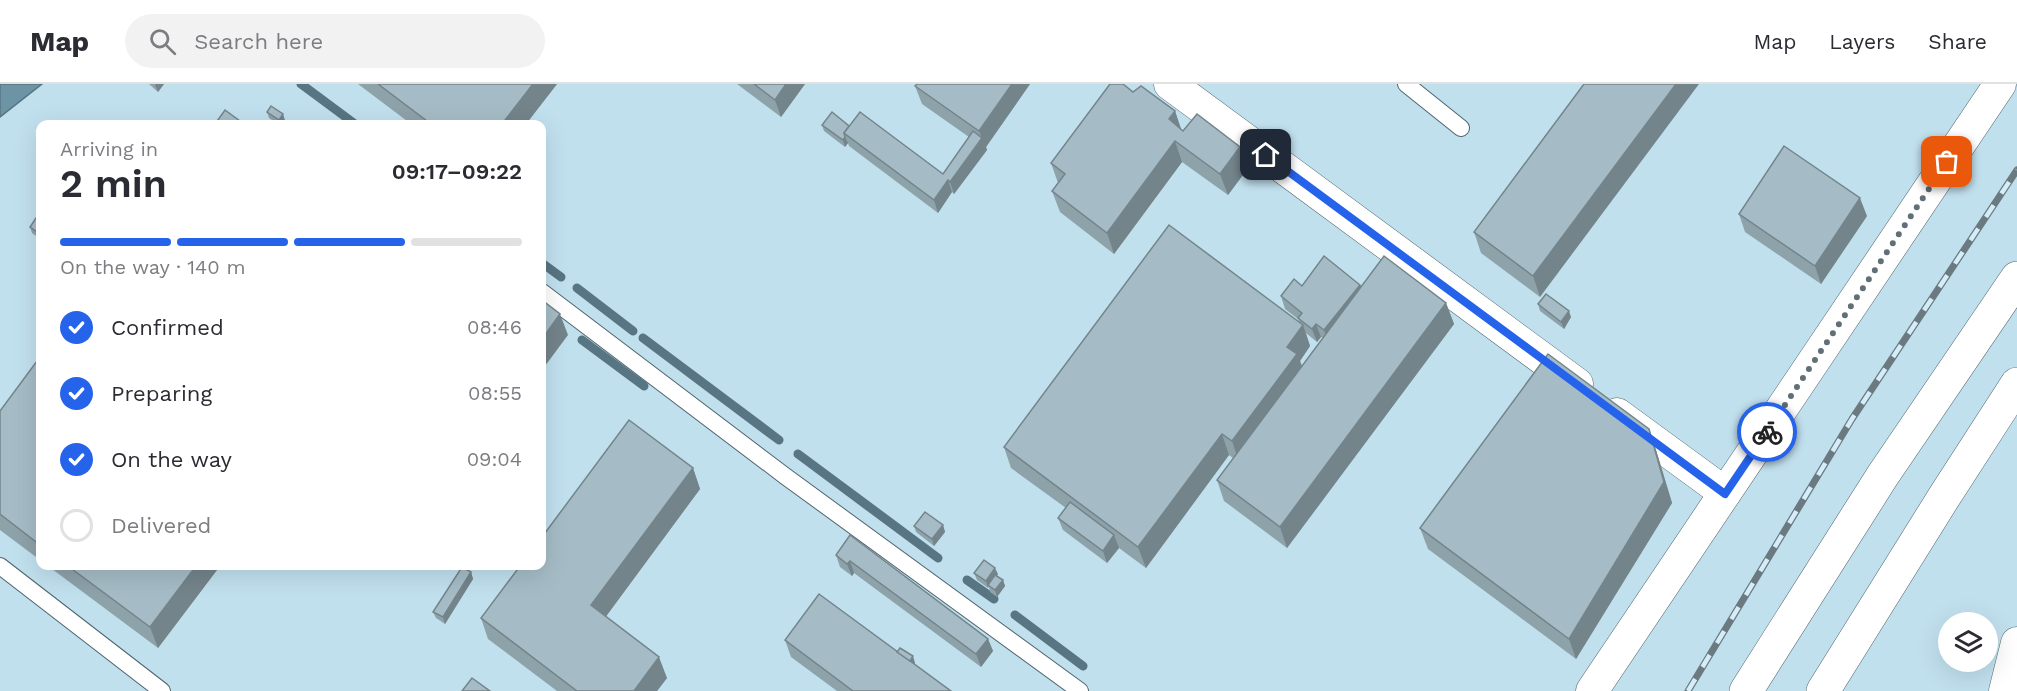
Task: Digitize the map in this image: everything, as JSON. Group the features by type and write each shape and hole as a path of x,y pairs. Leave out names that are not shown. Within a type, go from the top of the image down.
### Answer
{"highway":[{"path":"1746,691 1883,474 2017,278"},
{"path":"1823,691 1944,496 2017,384"}],"street":[{"path":"1170,84 1725,494"},
{"path":"1592,691 2000,84"},
{"path":"2006,691 2017,643"}],"lane":[{"path":"1406,84 1461,128"},
{"path":"546,295 785,476 1080,691"},
{"path":"0,567 162,691"}],"shaded area":[{"path":"0,84 42,84 0,117"},
{"path":"42,84 2017,84 2017,691 0,691 0,117"}],"building":[{"path":"378,84 533,84 505,120 426,120"},
{"path":"754,84 786,84 775,100"},
{"path":"917,84 1012,84 979,131 915,86"},
{"path":"1110,84 1123,84 1133,92 1141,86 1175,111 1169,119 1183,131 1197,114 1240,147 1220,174 1175,141 1107,233 1052,191 1065,174 1051,163"},
{"path":"1584,84 1676,84 1533,276 1474,232"},
{"path":"271,106 283,114 279,120 267,112"},
{"path":"225,110 239,120 218,120"},
{"path":"832,112 849,126 844,133 843,140 822,125"},
{"path":"860,112 943,174 973,131 982,138 934,200 844,133"},
{"path":"1784,146 1860,198 1815,266 1739,214"},
{"path":"36,218 36,231 30,227"},
{"path":"1169,225 1303,325 1287,347 1297,354 1232,441 1222,434 1138,547 1004,447"},
{"path":"1324,256 1360,285 1324,330 1316,324 1312,329 1298,318 1302,313 1281,296 1294,279 1302,286"},
{"path":"1384,256 1446,303 1280,527 1217,480"},
{"path":"1546,294 1569,311 1561,322 1538,304"},
{"path":"546,303 560,314 546,333"},
{"path":"1548,354 1649,429 1664,482 1569,639 1420,528"},
{"path":"36,362 36,542 0,514 0,411"},
{"path":"629,420 693,468 591,605 659,657 634,691 577,691 481,618 517,570 546,570 546,532"},
{"path":"1070,502 1114,535 1103,551 1058,518"},
{"path":"925,512 943,525 932,539 914,526"},
{"path":"850,535 988,639 976,654 850,561 847,564 836,555"},
{"path":"984,560 995,568 986,581 974,573"},
{"path":"73,570 193,570 150,627"},
{"path":"460,570 471,572 443,617 433,612"},
{"path":"995,575 1003,580 995,590 988,585"},
{"path":"819,594 951,691 853,691 785,640"},
{"path":"900,648 913,656 910,661 897,652"},
{"path":"472,678 490,691 462,691"}],"waterway":[{"path":"301,84 350,120"},
{"path":"546,266 561,277"},
{"path":"577,288 633,331"},
{"path":"643,338 779,440"},
{"path":"582,340 644,386"},
{"path":"798,454 938,558"},
{"path":"967,580 994,599"},
{"path":"1015,615 1083,666"}],"railway":[{"path":"1688,691 1852,419 2017,170"}],"way so far":[{"path":"1767,432 1947,162"}],"route":[{"path":"1266,155 1725,494 1767,432"}]}
